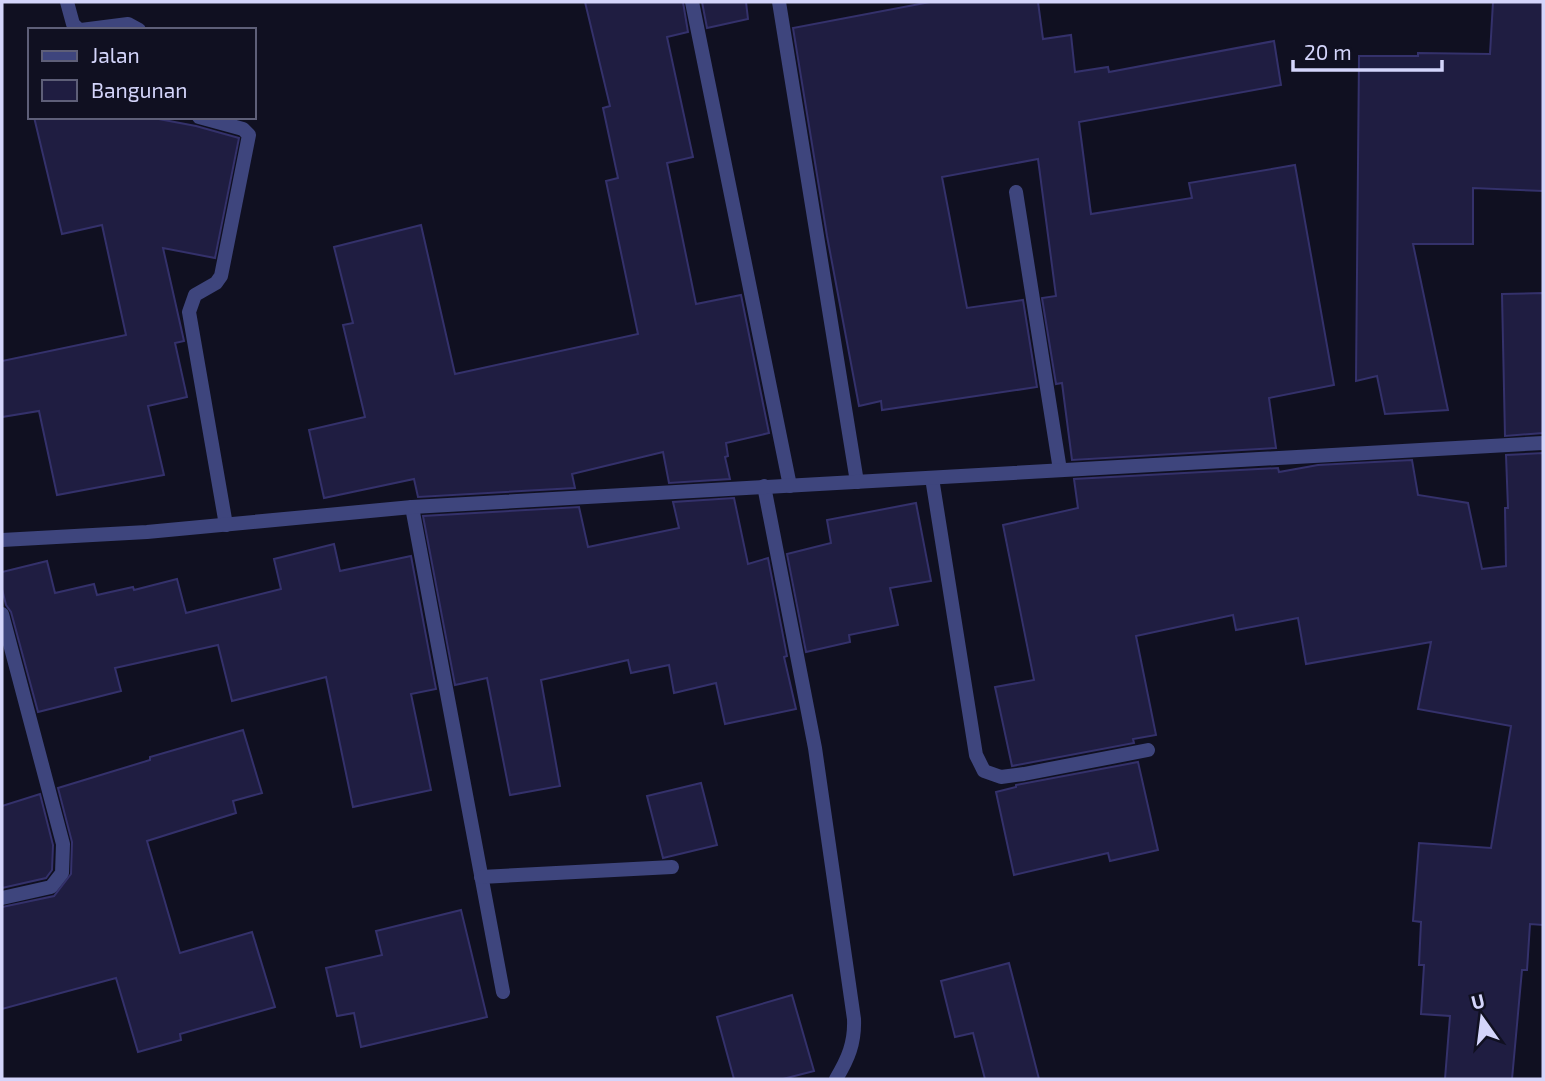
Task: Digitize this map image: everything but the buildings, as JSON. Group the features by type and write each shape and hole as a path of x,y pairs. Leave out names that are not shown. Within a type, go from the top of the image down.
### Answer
{"street":[{"path":"67,2 73,24 78,28"},
{"path":"692,2 790,486"},
{"path":"779,2 857,482"},
{"path":"96,28 128,24 135,28"},
{"path":"206,119 243,130 249,135 221,276 216,283 195,295 189,312 226,524"},
{"path":"1016,192 1059,470"},
{"path":"2,540 412,507 1543,443"},
{"path":"932,478 976,755 984,771 1001,777 1148,750"},
{"path":"764,486 815,748 854,1019 855,1035 850,1056 836,1079"},
{"path":"412,507 503,992"},
{"path":"2,614 63,844 62,873 51,887 2,898"},
{"path":"481,877 673,867"}]}
